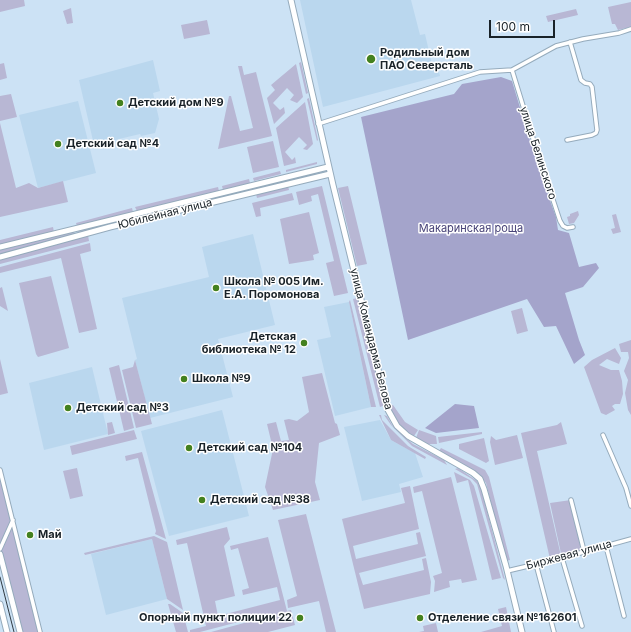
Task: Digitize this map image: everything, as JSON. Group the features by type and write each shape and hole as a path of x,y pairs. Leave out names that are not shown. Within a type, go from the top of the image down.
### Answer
{"main road":[{"name":"улица Командарма Белова","path":"291,0 328,167 388,410 397,426 408,436 480,479 507,571 522,632"},
{"name":"Юбилейная улица","path":"0,247 328,167"},
{"name":"Юбилейная улица","path":"0,258 77,236 330,174"},
{"path":"222,193 224,200"},
{"path":"0,554 20,632"},
{"path":"0,604 2,622 7,632"}],"street":[{"path":"318,124 480,72 512,70 556,46 631,29"},
{"path":"568,140 592,135 596,133 597,130 592,87 590,84 581,80 570,42"},
{"name":"улица Белинского","path":"512,70 560,220 563,226 567,228 573,227"},
{"path":"76,229 77,236"},
{"path":"603,435 626,488 631,506"},
{"path":"0,470 40,632"},
{"path":"571,500 584,551"},
{"path":"0,549 13,520"},
{"name":"Биржевая улица","path":"507,571 631,539"},
{"path":"606,546 624,616"},
{"path":"562,558 582,626"},
{"path":"536,564 554,632"}],"shaded area":[{"path":"0,0 24,0 25,6 0,12"},
{"name":"Родильный дом ПАО Северсталь","path":"300,0 411,0 420,35 425,34 433,69 438,69 440,76 323,107"},
{"path":"631,2 631,27 618,30 615,24 612,24 608,7"},
{"path":"71,8 73,23 67,24 63,11"},
{"path":"576,9 578,15 548,22 546,16"},
{"path":"207,20 210,34 184,39 181,25"},
{"name":"Детский дом №9","path":"153,60 160,91 153,93 159,119 155,133 141,136 140,134 94,145 79,80"},
{"path":"301,62 308,93 306,94 299,63"},
{"path":"4,63 7,78 0,80 0,64"},
{"path":"296,64 303,97 297,103 290,100 294,95 287,88 273,103 280,110 284,107 285,113 274,124 267,98 275,90 271,85"},
{"path":"238,66 242,66 244,75 256,72 272,136 218,149 229,96 231,96 240,131 253,128"},
{"path":"11,94 17,117 0,121 0,96"},
{"path":"309,98 318,140 317,141 307,99"},
{"name":"Детский сад №4","path":"78,101 96,173 38,188 19,115"},
{"path":"305,102 313,144 307,150 303,149 307,145 299,137 285,152 292,160 295,157 296,163 284,166 276,128"},
{"path":"0,123 16,188 29,183 38,188 63,181 68,202 0,217"},
{"path":"273,141 279,167 253,173 247,147"},
{"path":"317,162 317,164 286,172 286,170"},
{"path":"280,171 281,174 254,181 253,178"},
{"path":"314,172 315,175 255,189 255,187"},
{"path":"249,179 250,183 223,190 222,186"},
{"path":"288,186 289,190 257,198 256,194"},
{"path":"322,186 348,293 334,296 326,263 334,261 318,194 311,196 312,201 299,205 296,192"},
{"path":"348,186 367,264 357,266 338,188"},
{"path":"218,187 219,191 137,211 135,207"},
{"path":"292,193 294,200 260,208 261,216 256,217 252,203"},
{"path":"220,196 220,198 79,233 78,231"},
{"path":"132,208 133,212 77,226 76,223"},
{"path":"578,211 579,215 574,223 569,224 567,217"},
{"path":"309,212 319,253 313,255 314,260 289,264 280,219"},
{"path":"616,214 621,232 613,234 611,229 615,228 612,215"},
{"path":"53,227 54,232 0,245 0,240"},
{"path":"74,232 75,234 0,255 0,250"},
{"name":"Школа № 005 Им. Е.А. Поромонова","path":"253,234 275,325 218,339 233,397 150,418 135,360 137,359 122,298 209,277 202,247"},
{"path":"88,235 89,241 0,264 0,259"},
{"path":"90,243 91,251 80,254 97,329 79,333 61,258 0,273 0,267"},
{"path":"51,276 69,348 38,357 19,283"},
{"path":"2,287 8,311 0,306 0,288"},
{"path":"358,298 385,405 380,407 353,299"},
{"path":"350,300 376,407 371,407 349,302"},
{"path":"349,302 371,407 335,416 317,340 331,337 324,307"},
{"path":"522,308 528,331 517,334 511,311"},
{"path":"631,340 631,415 628,410 625,393 628,380 624,371 629,358 628,352 621,352 619,344"},
{"path":"615,348 621,358 619,364 607,359 599,365 611,370 619,370 623,394 620,404 615,404 612,406 615,410 606,415 601,413 584,367 592,360"},
{"path":"0,359 8,393 0,395"},
{"path":"135,360 152,424 136,428 122,370 133,367"},
{"path":"119,365 134,428 124,431 109,368"},
{"name":"Детский сад №3","path":"92,367 108,434 44,450 29,383"},
{"path":"322,373 335,423 337,424 340,435 319,443 315,482 320,500 273,510 265,487 273,449 267,424 276,422 281,441 289,440 284,420 289,419 297,421 309,412 302,377"},
{"path":"393,405 405,422 418,430 414,436 405,431 395,420 388,406"},
{"path":"222,410 249,516 169,536 141,431"},
{"path":"379,415 381,415 382,420 408,446 426,457 425,459 391,440"},
{"path":"384,415 387,416 392,425 400,433 413,444 444,460 447,465 412,446 391,425"},
{"path":"380,420 391,440 415,453 423,477 399,484 401,492 362,501 344,427"},
{"path":"112,422 115,433 108,435 107,423"},
{"path":"561,422 567,444 537,451 561,556 550,559 521,433 557,425"},
{"path":"134,430 137,439 72,455 70,446"},
{"path":"419,430 436,436 437,444 426,444 416,438"},
{"path":"482,432 482,434 439,443 438,437"},
{"path":"517,435 523,458 495,465 490,442 491,436 496,440"},
{"path":"484,438 489,461 486,463 459,449 459,444"},
{"path":"441,448 485,470 489,477 510,560 506,561 486,483 479,474 439,451"},
{"path":"142,452 166,539 155,534 156,531 138,458 126,461 125,456"},
{"path":"77,468 83,496 70,499 63,471"},
{"path":"458,468 477,481 481,488 505,580 503,578 477,484 472,479 455,469"},
{"path":"0,470 40,632 20,632 0,554"},
{"path":"454,472 470,480 474,486 501,578 492,580 468,480 457,483"},
{"path":"451,477 477,580 462,583 461,579 449,581 450,587 434,592 435,581 433,576 442,573 422,491 414,493 413,487"},
{"path":"410,486 419,529 353,546 356,559 418,544 416,533 420,532 426,556 359,573 363,585 424,570 422,559 426,558 431,582 430,594 364,609 342,519 405,503 401,488"},
{"path":"571,500 584,551 562,558 550,503"},
{"path":"306,514 336,632 326,632 319,601 288,608 287,600 297,596 278,520"},
{"path":"227,527 230,539 224,546 235,596 215,601 218,616 280,600 277,587 243,595 242,590 249,588 238,548 231,550 230,546 268,537 287,611 291,610 295,625 268,632 211,632 266,617 265,615 200,632 190,632 190,630 206,626 187,543 177,545 176,540"},
{"path":"154,536 167,542 183,610 167,599 152,539 85,555 84,553"},
{"path":"152,539 167,599 106,615 91,554"},
{"path":"168,604 183,613 188,632 176,632"},
{"path":"506,607 511,632 481,632 502,626 498,609"},
{"path":"436,623 438,632 419,632 424,631 423,626"}],"green space":[{"name":"Макаринская роща","path":"501,77 512,81 538,167 556,217 558,230 569,233 579,267 596,263 599,268 583,287 565,293 585,355 574,364 556,326 544,327 527,299 408,340 361,117 454,94 462,84"},
{"path":"455,404 474,406 479,428 436,433 425,428"}],"tram line":[{"path":"0,577 14,632"}],"place":[{"name":"Родильный дом ПАО Северсталь","path":"371,59"},
{"name":"Детский дом №9","path":"120,103"},
{"name":"Детский сад №4","path":"58,144"},
{"name":"Школа № 005 Им. Е.А. Поромонова","path":"216,288"},
{"name":"Детская библиотека № 12","path":"304,343"},
{"name":"Школа №9","path":"184,379"},
{"name":"Детский сад №3","path":"68,408"},
{"name":"Детский сад №104","path":"189,448"},
{"name":"Детский сад №38","path":"202,500"},
{"name":"Май","path":"30,535"},
{"name":"Опорный пункт полиции 22","path":"300,618"},
{"name":"Отделение связи №162601","path":"420,618"}]}
